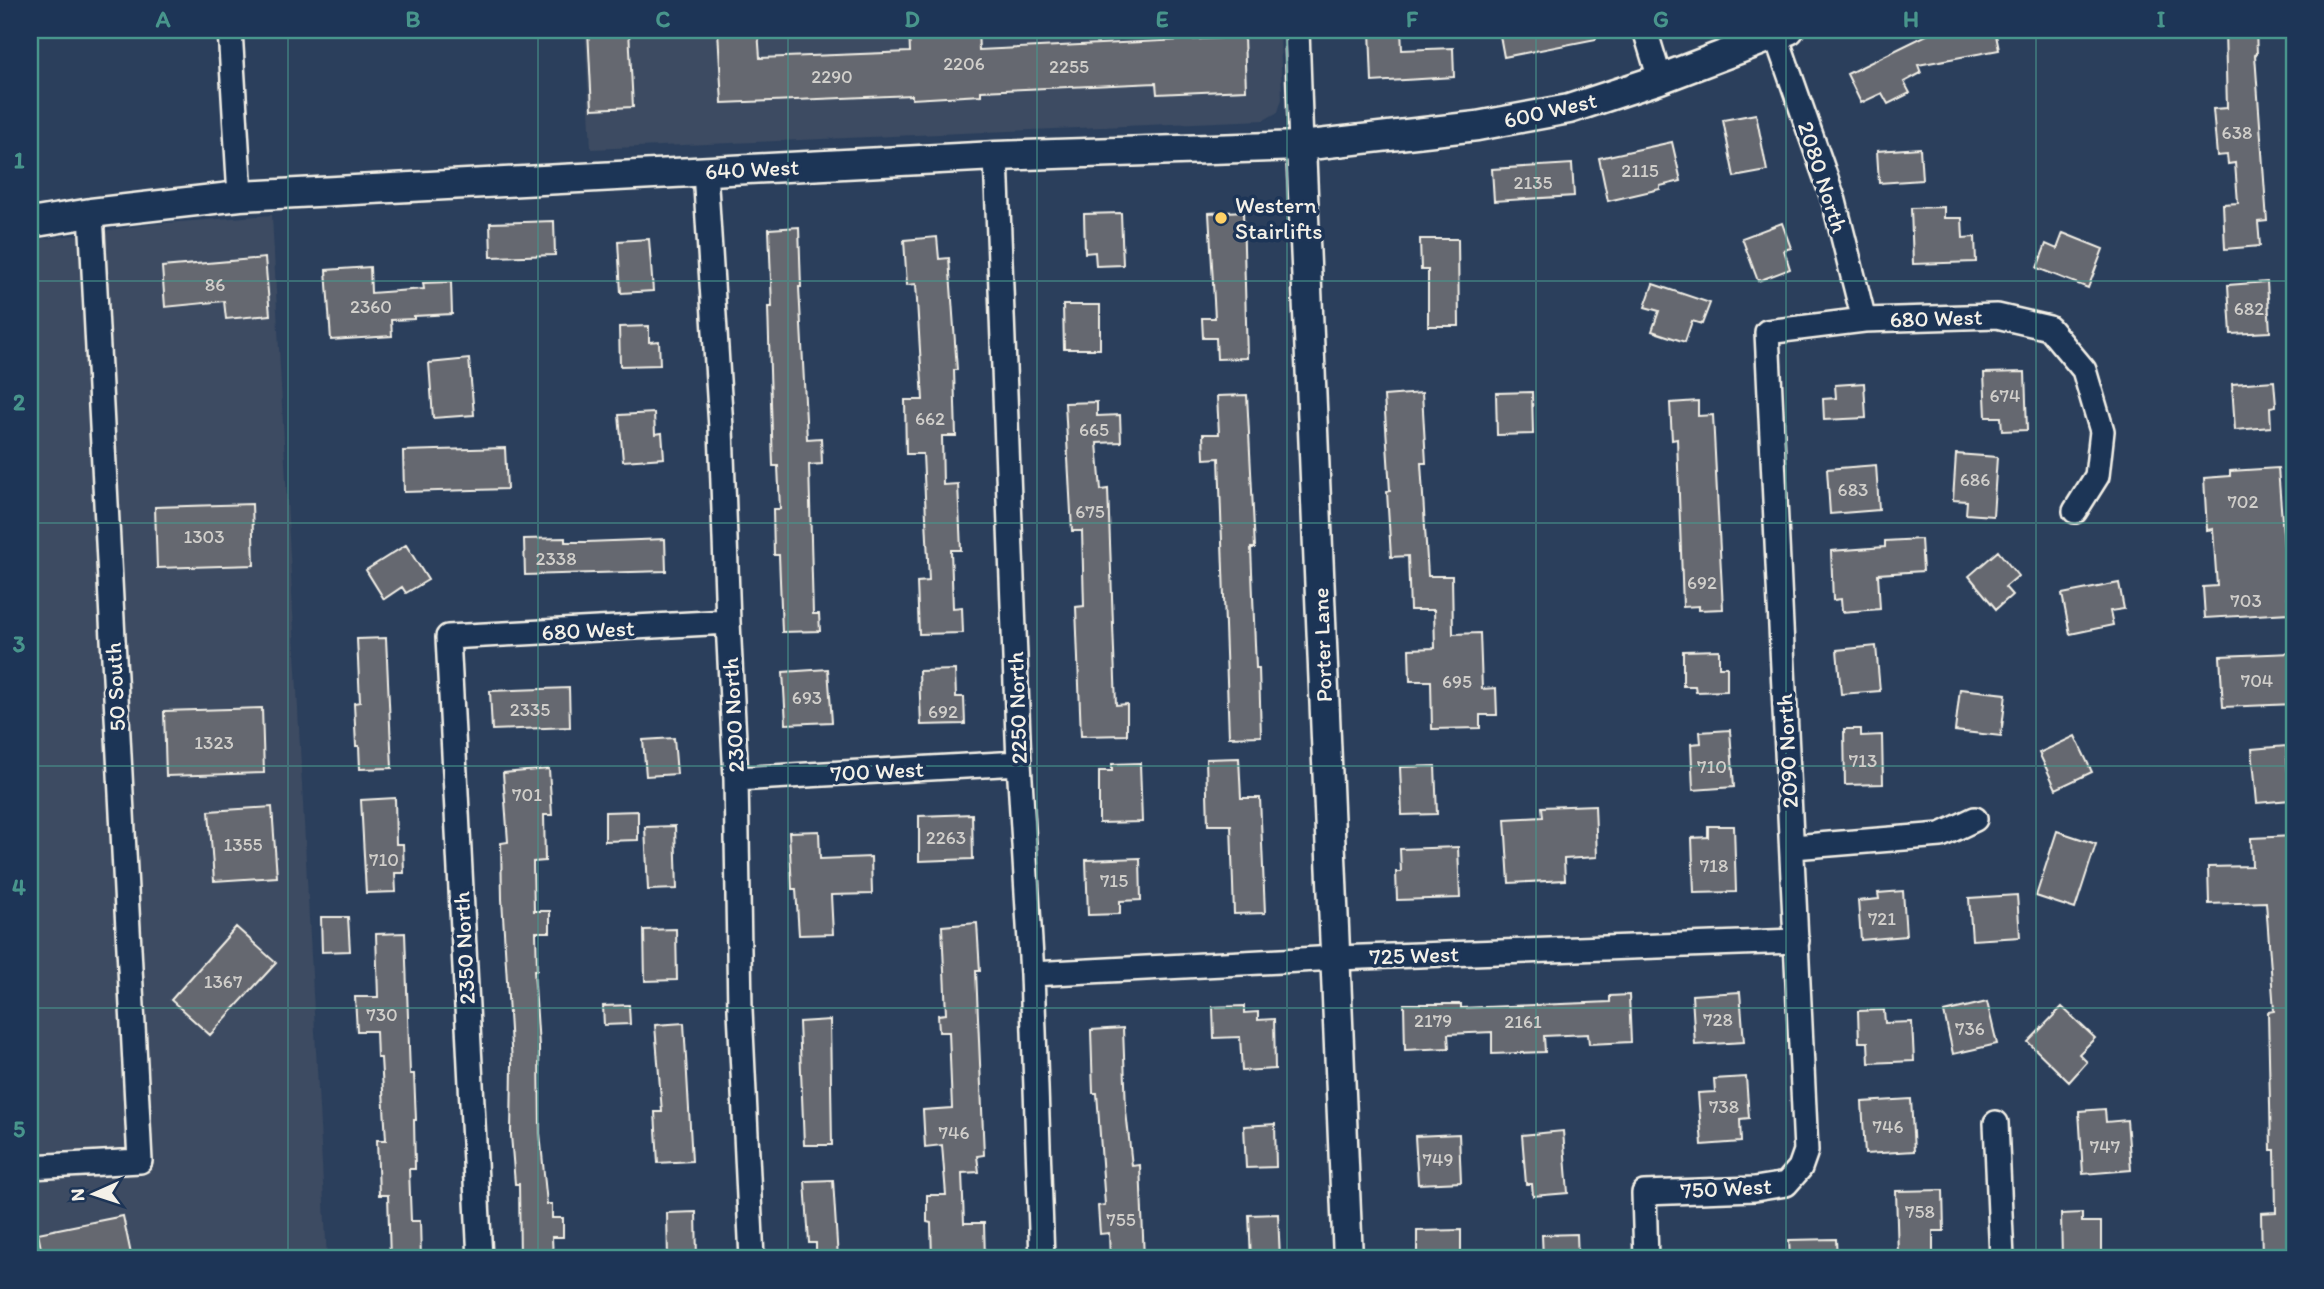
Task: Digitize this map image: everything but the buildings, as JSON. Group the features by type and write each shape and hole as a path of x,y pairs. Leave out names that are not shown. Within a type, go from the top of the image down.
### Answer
{"street":[{"path":"230,30 240,196"},
{"name":"Porter Lane","path":"1297,30 1348,1259"},
{"path":"1645,30 1660,79"},
{"name":"600 West","path":"1301,146 1477,126 1569,109 1660,79 1782,33"},
{"name":"2080 North","path":"1782,33 1834,201 1864,320"},
{"name":"640 West","path":"30,223 91,213 240,196 996,156 1301,146"},
{"name":"2250 North","path":"996,156 1018,763 1031,974 1042,1259"},
{"name":"2300 North","path":"705,172 721,428 727,622 736,779 740,1010 752,1259"},
{"name":"50 South","path":"30,1167 139,1161 91,213"},
{"name":"680 West","path":"1767,332 1864,320 1997,316 2049,328 2084,370 2102,431 2097,476 2075,511"},
{"name":"2090 North","path":"1767,332 1806,1151 1800,1168"},
{"name":"680 West","path":"448,638 727,622"},
{"name":"2350 North","path":"448,638 480,1259"},
{"name":"700 West","path":"736,779 1018,763"},
{"path":"1793,847 1941,835 1975,819"},
{"name":"725 West","path":"1031,974 1336,958 1797,941"},
{"path":"1996,1123 2002,1259"},
{"name":"750 West","path":"1646,1259 1644,1193 1755,1189 1786,1184 1800,1168"}],"shaded area":[{"path":"585,30 1280,30 1282,99 1278,112 1264,120 591,149"},
{"path":"272,215 327,1259 30,1259 30,241 152,224"}],"place":[{"name":"Western Stairlifts","path":"1221,218"}]}
